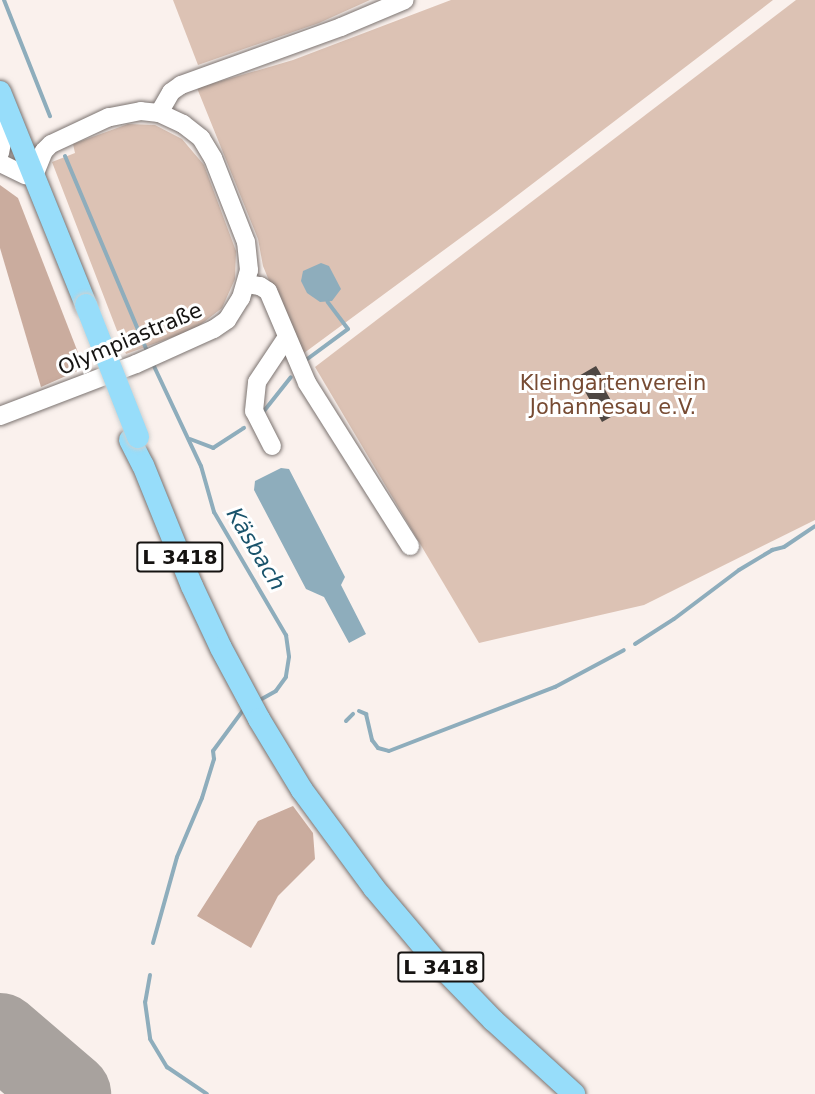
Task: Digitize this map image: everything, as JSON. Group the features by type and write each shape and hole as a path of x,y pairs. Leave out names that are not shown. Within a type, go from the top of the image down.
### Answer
{"main road":[{"name":"L 3418","path":"0,92 8,125 30,174 192,586 221,648 281,756 326,824 374,888 434,959 493,1020 574,1094"}],"street":[{"path":"159,113 171,92 181,85 341,27 405,0"},
{"name":"Olympiastraße","path":"0,416 160,354 227,320 247,284 249,270 246,242 213,158 201,138 183,124 159,113 141,111 110,117 69,134 36,141 8,125"},
{"path":"0,153 8,125"},
{"name":"Olympiastraße","path":"30,174 44,151 69,134"},
{"path":"0,163 30,174"},
{"path":"247,284 260,286 268,291 307,383 410,546"},
{"path":"272,446 254,411 257,382 287,337"}],"green space":[{"path":"173,0 370,0 319,23 198,65"},
{"path":"451,0 773,0 497,211 300,356 263,266 258,239 197,88 293,60"},
{"name":"Kleingartenverein Johannesau e.V.","path":"796,0 815,0 815,520 644,605 479,643 315,367"},
{"path":"128,124 155,125 182,139 204,165 236,251 235,279 222,308 195,329 126,354 52,162 75,153 73,144"}],"shaded area":[{"path":"0,185 18,198 84,368 41,387 0,248"},
{"path":"293,806 313,833 315,859 278,896 251,948 197,916 258,821"}],"water":[{"path":"321,263 329,266 341,289 332,301 320,302 307,293 301,281 303,271"},
{"path":"281,468 289,469 345,577 341,585 366,634 349,643 324,597 306,589 254,490 255,481"}],"building":[{"path":"596,366 608,386 604,388 618,413 602,422 577,377"}],"waterway":[{"name":"Käsbach","path":"4,0 50,116"},
{"name":"Käsbach","path":"65,156 148,353"},
{"path":"306,360 348,329 328,302"},
{"name":"Käsbach","path":"152,362 201,466 214,512 286,635 289,657 286,677 276,691 258,701"},
{"path":"264,411 291,377"},
{"path":"190,439 213,448 244,428"},
{"path":"635,644 674,619 739,570 772,550 784,547 815,526"},
{"path":"359,711 366,714 372,740 378,748 389,751 555,687 624,650"},
{"name":"Käsbach","path":"153,943 177,857 202,798 214,759 213,751 244,709"},
{"path":"346,721 353,714"},
{"name":"Käsbach","path":"150,975 145,1002 150,1039 167,1067 207,1094"}],"runway":[{"path":"0,1035 69,1094"}]}
